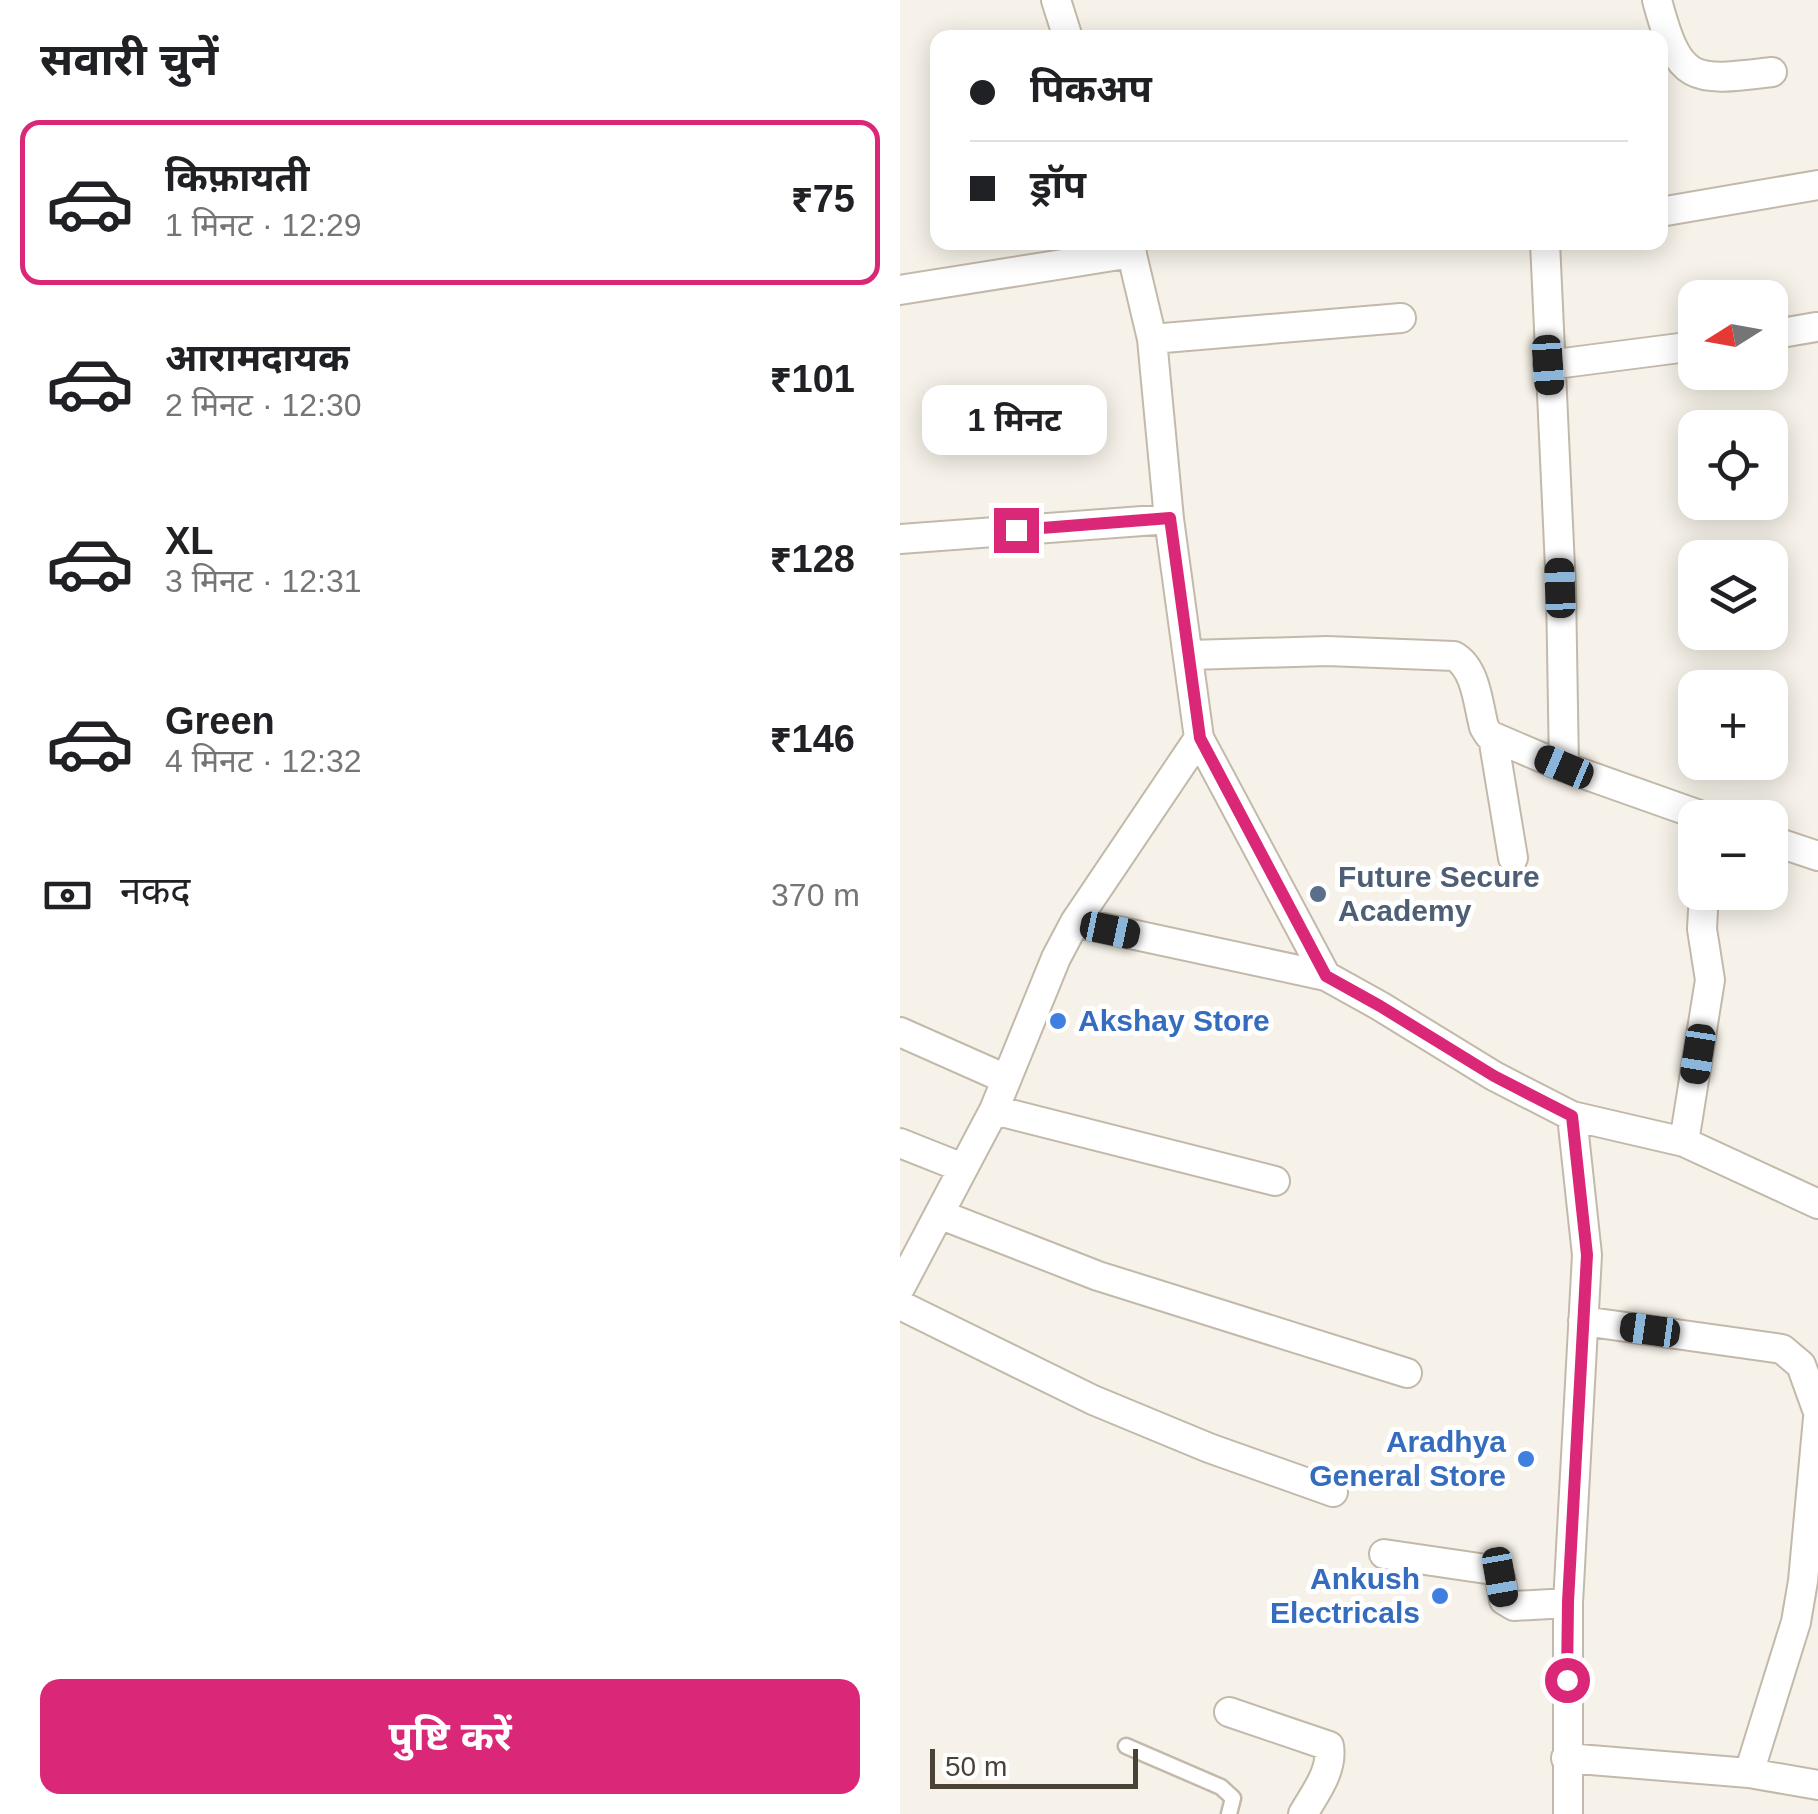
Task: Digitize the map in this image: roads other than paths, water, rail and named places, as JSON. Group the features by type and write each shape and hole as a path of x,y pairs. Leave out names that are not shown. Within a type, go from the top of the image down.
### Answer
{"street":[{"path":"1056,0 1065,30"},
{"path":"1656,0 1665,30"},
{"path":"1668,36 1686,70 1702,77 1772,72"},
{"path":"1668,211 1818,185"},
{"path":"900,290 1119,250"},
{"path":"1130,250 1152,340 1170,518 1200,738 1326,976"},
{"path":"1545,250 1564,767"},
{"path":"1152,340 1401,318"},
{"path":"1788,332 1816,328"},
{"path":"1548,365 1678,348"},
{"path":"900,539 1170,518"},
{"path":"1190,655 1327,650 1454,656 1469,670 1484,727 1493,737 1678,807"},
{"path":"1493,737 1513,858"},
{"path":"900,1288 994,1110 1074,922 1200,738"},
{"path":"1788,846 1818,856"},
{"path":"1684,1142 1710,980 1703,910"},
{"path":"1074,922 1326,976 1494,1076 1572,1116 1684,1142 1818,1204"},
{"path":"900,1032 1006,1079"},
{"path":"994,1110 1275,1181"},
{"path":"1568,1814 1568,1602 1587,1255 1572,1116"},
{"path":"900,1143 963,1168"},
{"path":"939,1214 1098,1276 1407,1373"},
{"path":"900,1304 1093,1400 1333,1492"},
{"path":"1584,1321 1782,1350 1801,1365 1818,1415 1803,1581 1796,1622 1749,1772"},
{"path":"1384,1554 1493,1570 1500,1577 1504,1600 1514,1606 1568,1602"},
{"path":"1228,1712 1329,1746 1331,1759 1327,1770 1303,1814"},
{"path":"1566,1758 1749,1772 1818,1785"}],"lane":[{"path":"1126,1746 1221,1787 1232,1798 1230,1814"}],"place":[{"name":"Future Secure Academy","path":"1318,894"},
{"name":"Akshay Store","path":"1058,1021"},
{"name":"Aradhya General Store","path":"1526,1459"},
{"name":"Ankush Electricals","path":"1440,1596"}]}
